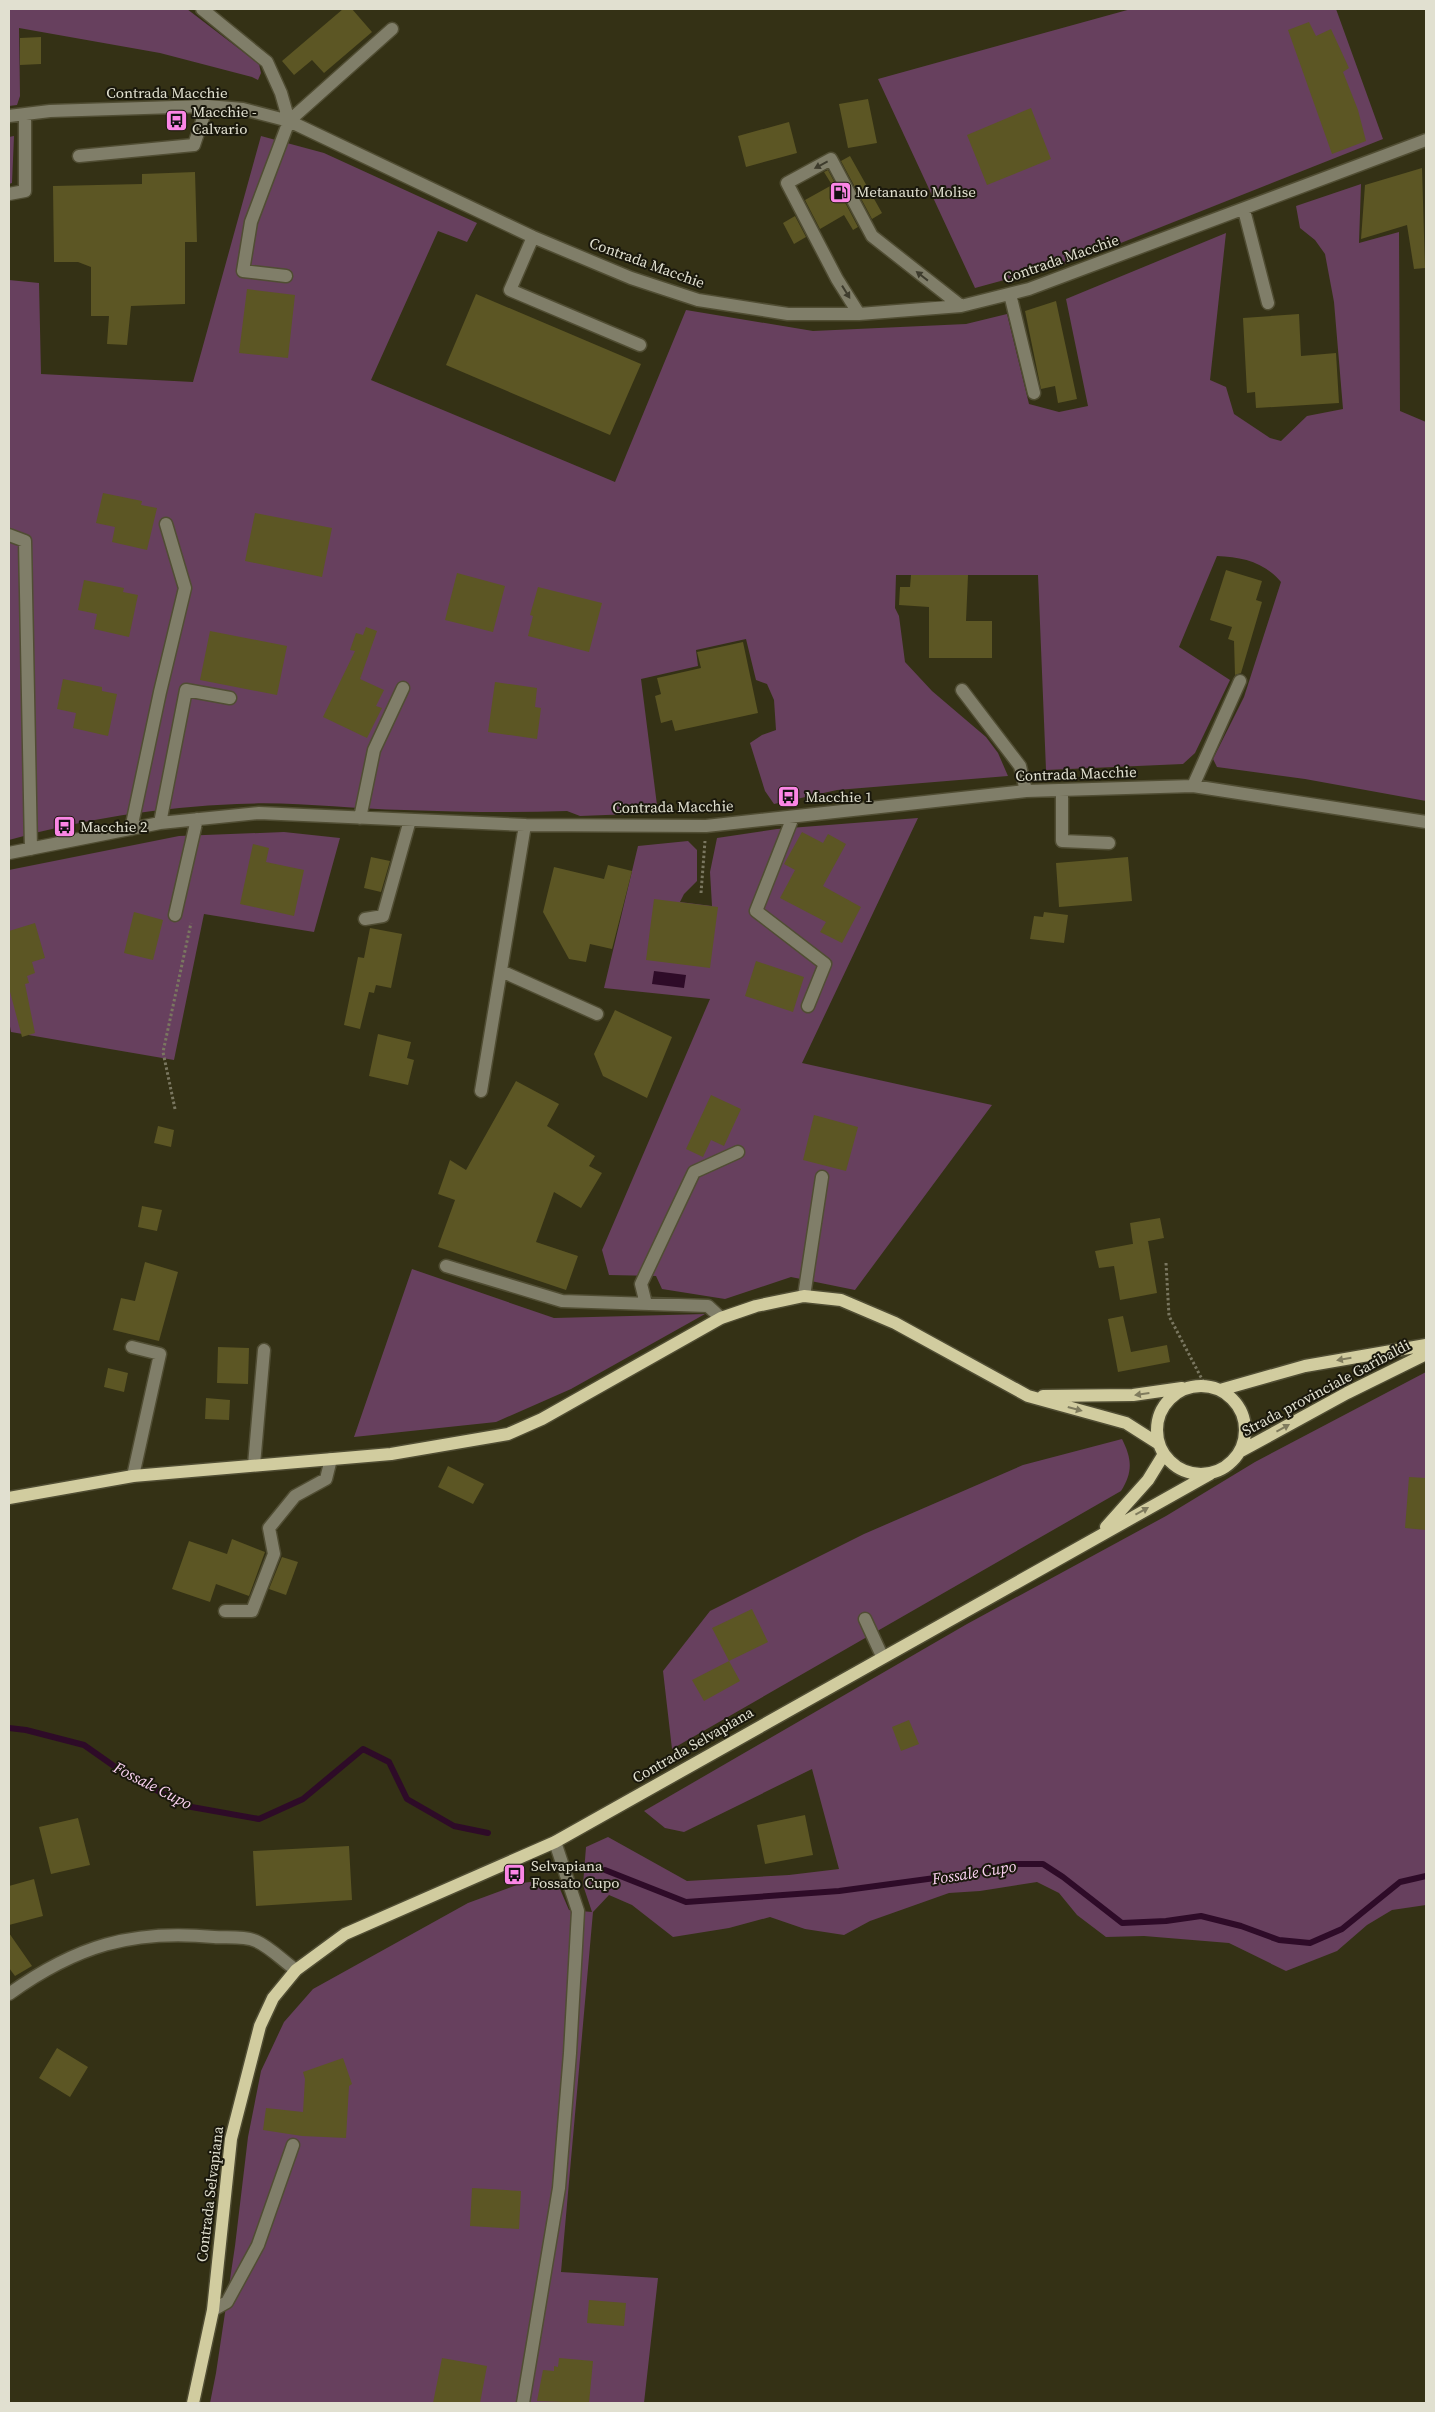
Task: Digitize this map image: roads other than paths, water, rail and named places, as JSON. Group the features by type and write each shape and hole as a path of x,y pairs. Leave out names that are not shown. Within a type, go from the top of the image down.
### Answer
{"main road":[{"path":"9,1498 133,1476 392,1454 508,1434 542,1419 721,1318 756,1306 804,1296 841,1300 895,1323 1028,1396 1126,1423 1161,1449 1169,1461 1184,1471 1193,1474 1210,1474 1228,1466 1240,1451 1246,1434 1244,1416 1235,1401 1220,1390 1205,1386 1132,1395 1028,1396"},
{"name":"Strada provinciale Garibaldi","path":"1220,1390 1305,1366 1426,1345"},
{"name":"Strada provinciale Garibaldi","path":"1240,1451 1426,1354"},
{"path":"1161,1449 1157,1426 1162,1409 1174,1395 1190,1387"},
{"name":"Contrada Selvapiana","path":"1099,1535 1148,1480 1161,1449"},
{"name":"Contrada Selvapiana","path":"193,2403 213,2310 231,2139 260,2026 273,1998 296,1970 345,1934 555,1842 882,1656 1210,1474"}],"street":[{"path":"202,9 267,62 281,93 289,121"},
{"path":"286,276 243,271 251,222 289,121 392,28"},
{"path":"79,156 194,145 207,106"},
{"name":"Contrada Macchie","path":"9,116 50,111 207,106 243,110 289,121 533,237 631,278 698,300 788,314 859,314 961,306 1029,289 1244,210 1426,140"},
{"path":"9,194 25,191 25,114"},
{"path":"859,314 837,279 787,183 831,159 872,236 961,306"},
{"path":"1244,210 1268,302"},
{"path":"533,237 510,290 640,345"},
{"path":"1010,294 1034,393"},
{"path":"131,829 160,692 185,588 166,524"},
{"path":"9,535 25,541 31,848"},
{"path":"1193,786 1240,681"},
{"path":"360,818 374,750 403,688"},
{"path":"160,823 186,690 230,698"},
{"path":"962,690 1020,766 1026,791"},
{"name":"Contrada Macchie","path":"9,853 160,823 260,813 525,825 706,826 1026,791 1193,786 1426,822"},
{"path":"1062,790 1062,841 1109,843"},
{"path":"792,817 756,911 825,964 808,1006"},
{"path":"175,915 197,819"},
{"path":"365,919 383,916 410,820"},
{"path":"481,1091 525,825"},
{"path":"501,972 597,1014"},
{"path":"646,1304 641,1284 694,1172 738,1152"},
{"path":"804,1296 822,1177"},
{"path":"446,1266 562,1301 708,1306 721,1318"},
{"path":"132,1347 160,1354 133,1476"},
{"path":"254,1466 264,1350"},
{"path":"225,1610 252,1611 274,1554 269,1528 295,1496 326,1479 331,1459"},
{"path":"865,1619 882,1656"},
{"path":"523,2403 559,2188 570,2053 578,1911 555,1842"},
{"path":"9,1994 28,1980 77,1953 120,1939 184,1934 255,1940 296,1970"},
{"path":"213,2310 227,2302 258,2244 280,2189 293,2145"}],"waterway":[{"name":"Fossale Cupo","path":"9,1728 26,1730 84,1745 121,1771 186,1806 259,1819 303,1799 363,1749 389,1762 407,1799 454,1826 488,1833"},
{"name":"Fossale Cupo","path":"605,1870 686,1902 839,1891 972,1873 1013,1864 1043,1864 1063,1877 1122,1923 1166,1921 1201,1916 1241,1926 1279,1940 1310,1943 1342,1929 1400,1882 1426,1876"}],"place":[{"name":"Macchie - Calvario","path":"176,121"},
{"name":"Metanauto Molise","path":"840,192"},
{"name":"Macchie 1","path":"789,797"},
{"name":"Macchie 2","path":"64,827"},
{"name":"Selvapiana Fossato Cupo","path":"515,1875"}]}
